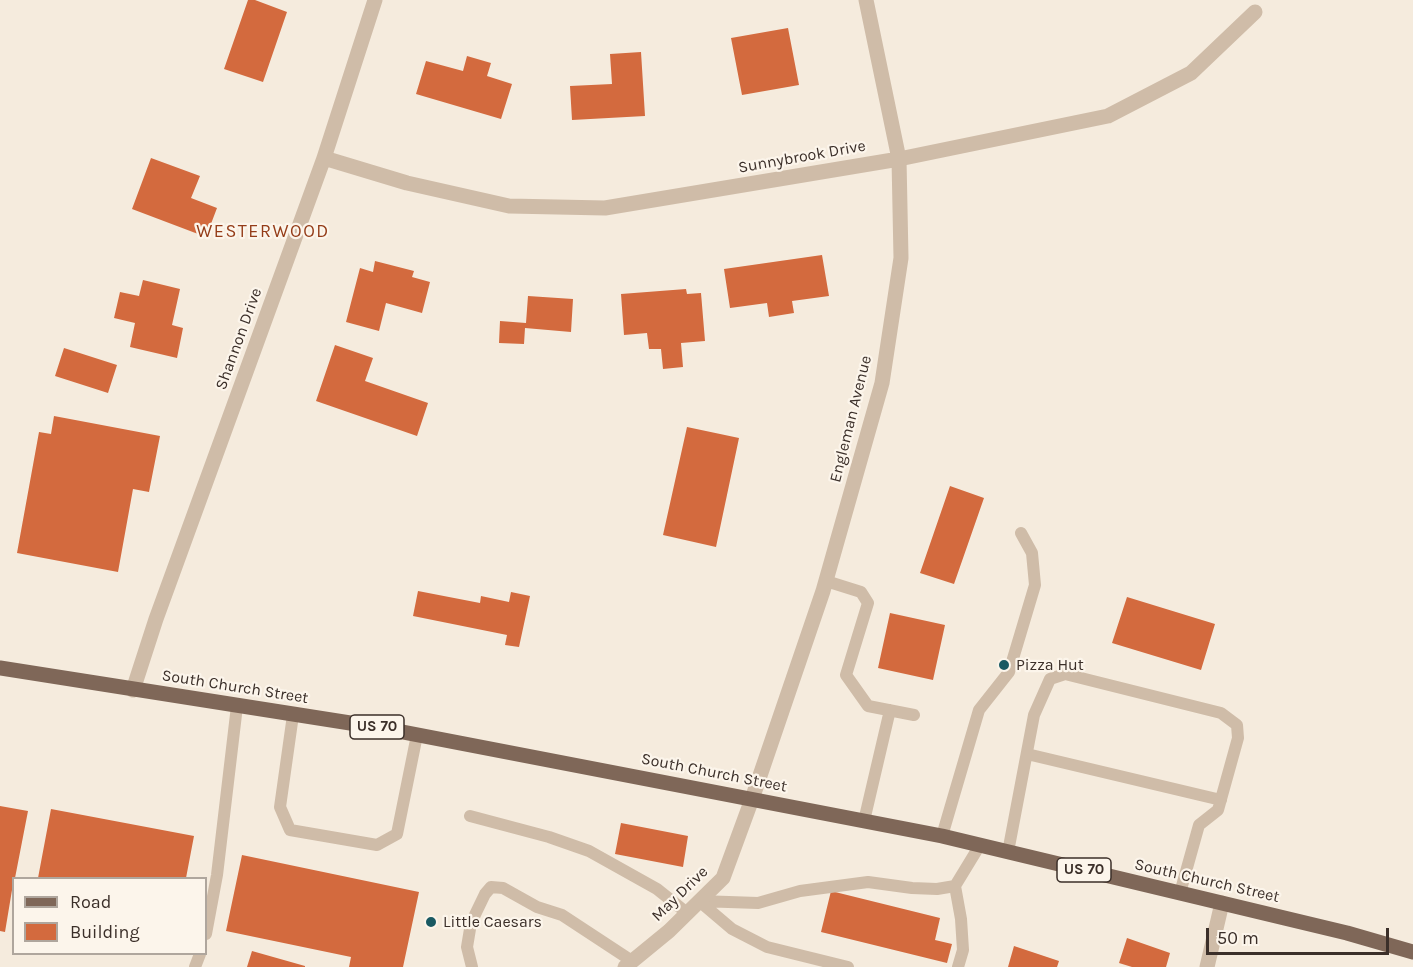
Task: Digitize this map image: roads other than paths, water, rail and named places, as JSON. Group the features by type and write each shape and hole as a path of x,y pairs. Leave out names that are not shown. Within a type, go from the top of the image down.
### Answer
{"main road":[{"name":"South Church Street","path":"0,668 417,735 942,836 1347,933 1413,952"}],"street":[{"name":"Shannon Drive","path":"133,690 156,619 324,158 375,0"},
{"name":"Engleman Avenue","path":"752,799 826,581 882,382 901,258 899,159 866,0"},
{"name":"Sunnybrook Drive","path":"324,158 407,183 509,206 605,208 899,159 1108,116 1191,73 1255,12"},
{"name":"May Drive","path":"628,964 723,878 752,799"},
{"path":"1207,967 1222,903"}],"lane":[{"path":"942,836 979,710 1009,672 1035,585 1032,553 1021,533"},
{"path":"826,581 861,592 868,603 846,675 868,706 914,715"},
{"path":"1008,852 1034,715 1050,679 1065,674 1221,713 1237,725 1238,738 1218,810 1199,825 1180,893"},
{"path":"207,929 217,875 237,706"},
{"path":"864,821 890,710"},
{"path":"294,715 280,807 290,830 377,845 397,834 417,735"},
{"path":"1026,754 1221,800"},
{"path":"470,816 549,837 589,851 657,889 687,913"},
{"path":"958,967 963,950 961,919 955,886 980,845"},
{"path":"699,901 758,903 800,891 868,882 912,888 937,889 955,886"},
{"path":"472,967 467,946 471,923 484,894 491,887 503,888 537,907 562,915 628,964"},
{"path":"699,901 732,929 767,947 848,967"}],"place":[{"name":"Pizza Hut","path":"1004,665"},
{"name":"Little Caesars","path":"431,922"}],"district":[{"name":"WESTERWOOD","path":"263,232"}]}
